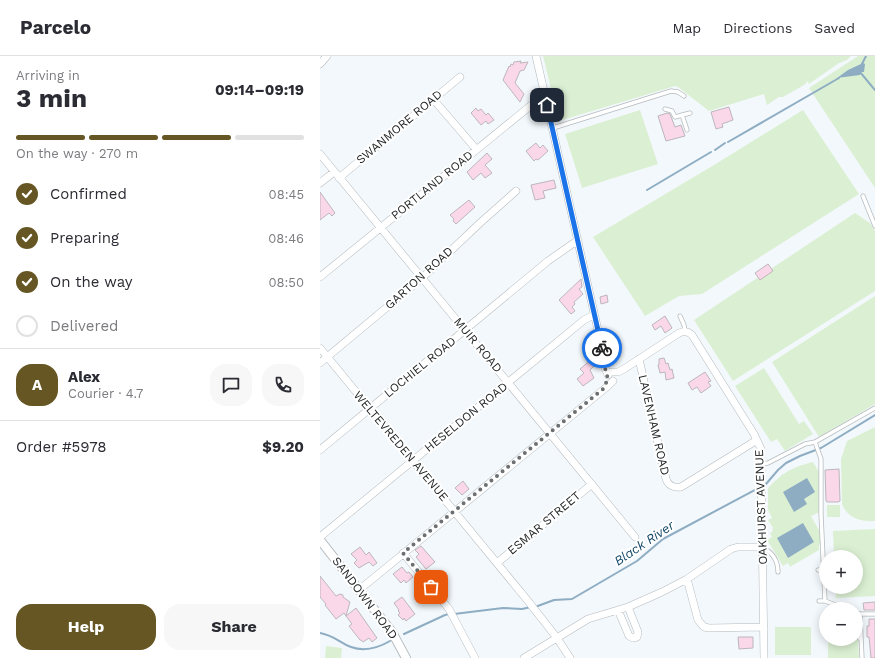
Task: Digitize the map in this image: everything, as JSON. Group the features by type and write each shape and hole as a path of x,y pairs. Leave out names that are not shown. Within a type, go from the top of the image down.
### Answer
{"street":[{"path":"320,64 327,56"},
{"path":"536,56 605,361 605,368 612,376"},
{"name":"SWANMORE ROAD","path":"320,183 336,175 460,77"},
{"name":"PORTLAND ROAD","path":"320,277 545,94"},
{"path":"433,99 476,149"},
{"name":"MUIR ROAD","path":"320,154 635,537"},
{"name":"GARTON ROAD","path":"320,363 422,278 516,191"},
{"name":"LOCHIEL ROAD","path":"320,450 562,250 578,240"},
{"name":"HESELDON ROAD","path":"320,537 584,320 594,315"},
{"path":"359,590 603,389 612,376 679,333 685,331"},
{"name":"OAKHURST AVENUE","path":"685,331 692,335 757,440 760,449 764,658"},
{"name":"WELTEVREDEN AVENUE","path":"320,348 497,563 557,638 570,658"},
{"name":"LAVENHAM ROAD","path":"639,358 666,479 670,485 681,487 757,440"},
{"name":"ESMAR STREET","path":"497,563 592,484"},
{"name":"SANDOWN ROAD","path":"321,544 392,632 406,658"},
{"path":"524,658 588,619 628,607 662,592 687,578 731,549 738,547 762,546"},
{"path":"403,553 449,609 475,658"},
{"path":"687,578 698,620 704,627 764,626"},
{"path":"618,610 629,636 634,638 637,636 638,632 628,607"}],"lane":[{"path":"553,128 671,91 678,92 684,96"},
{"path":"665,110 672,111 675,117 690,113"},
{"path":"682,115 687,130"},
{"path":"863,196 875,226"},
{"path":"680,316 685,331"},
{"path":"761,464 768,463 805,444 815,442 875,408"},
{"path":"815,442 820,455 823,550"},
{"path":"762,546 775,558 778,566 778,572"},
{"path":"819,601 825,601 825,594"},
{"path":"863,613 875,614"},
{"path":"862,646 862,658"}],"green space":[{"path":"543,56 851,56 809,84 808,81 804,85 783,97 779,97 767,105 764,94 709,111 675,86 559,121"},
{"path":"858,56 875,56 875,188 809,88"},
{"path":"640,110 658,164 582,188 565,134"},
{"path":"803,110 859,194 702,294 679,296 645,316 593,237"},
{"path":"855,213 870,223 875,231 875,291 733,381 694,320"},
{"path":"875,296 875,404 819,437 772,362"},
{"path":"764,368 799,424 804,421 813,434 785,451 777,439 771,442 735,386"},
{"path":"875,427 875,521 865,521 851,516 844,509 842,504 841,459 847,441"},
{"path":"813,462 819,472 820,512 811,516 820,532 820,544 819,550 790,567 788,563 783,566 767,540 772,537 770,533 773,531 773,528 768,520 772,518 768,510 768,488 788,471"},
{"path":"827,505 840,505 840,517 827,517"},
{"path":"875,529 875,596 836,598 836,594 863,594 863,550 834,550 833,531"},
{"path":"775,627 811,627 811,655 775,655"},
{"path":"326,646 342,648 341,658 325,658"},
{"path":"828,646 858,646 859,658 828,658"}],"water":[{"path":"863,63 865,64 864,72 861,72 860,75 837,78 848,70"},
{"path":"807,478 815,492 804,499 807,504 794,512 783,492"},
{"path":"803,523 814,542 788,558 777,538"}],"building":[{"path":"521,61 520,63 528,62 524,70 520,71 515,83 524,94 520,102 503,80 509,66 510,67 511,64 513,65 514,62"},
{"path":"729,107 733,120 722,124 723,127 716,129 711,112"},
{"path":"476,108 478,111 481,109 486,115 488,113 494,120 488,124 486,121 481,125 471,113"},
{"path":"667,113 670,114 675,127 681,125 685,136 666,141 658,116"},
{"path":"536,143 540,148 543,145 548,151 538,160 536,159 534,161 526,151"},
{"path":"487,153 492,159 485,165 492,173 485,178 481,173 473,180 467,172"},
{"path":"554,180 556,188 543,191 545,198 535,200 531,185"},
{"path":"320,192 335,213 332,216 329,213 320,220"},
{"path":"469,200 475,207 456,224 450,215"},
{"path":"768,264 773,271 760,280 755,273"},
{"path":"581,279 582,287 579,289 583,294 574,302 575,304 572,307 575,311 571,314 559,300"},
{"path":"607,295 608,302 601,304 600,297"},
{"path":"665,316 672,328 665,333 661,326 655,330 652,325"},
{"path":"664,358 666,364 668,363 670,370 672,369 674,378 666,380 665,372 660,373 658,365 659,359"},
{"path":"592,359 596,364 590,370 594,378 583,386 577,379 584,373 580,369"},
{"path":"705,372 711,381 708,382 711,386 701,393 697,387 692,390 688,383"},
{"path":"839,469 840,501 827,502 825,470"},
{"path":"463,481 469,489 462,495 455,488"},
{"path":"421,546 435,562 426,569 416,557 419,554 415,550"},
{"path":"360,547 366,555 369,552 377,563 373,566 369,562 359,568 354,563 357,560 351,554"},
{"path":"402,567 413,577 406,583 404,580 401,583 393,574"},
{"path":"320,576 336,596 340,594 343,595 343,597 350,602 346,616 344,613 336,619 325,605 326,604 320,597"},
{"path":"402,597 415,614 406,621 398,615 400,613 398,611 399,610 394,603"},
{"path":"875,602 875,610 864,610 863,603"},
{"path":"356,608 377,638 372,642 369,638 363,642 360,640 349,626 352,624 346,616"},
{"path":"869,619 875,619 875,658 871,658 869,637 867,637 867,626 869,626"},
{"path":"738,637 753,637 753,648 739,649"}],"waterway":[{"path":"862,64 866,56"},
{"path":"861,70 860,72 875,90"},
{"path":"728,142 839,78"},
{"path":"715,150 725,143"},
{"path":"647,190 711,152"},
{"name":"Black River","path":"535,607 554,600 572,599 637,561 663,539 766,484 786,463 821,448 875,415"},
{"name":"Black River","path":"454,614 503,608 522,609 531,607"},
{"name":"Black River","path":"404,634 449,614"},
{"name":"Black River","path":"320,633 330,636 343,644 361,649 381,646 390,641"}],"way so far":[{"path":"431,587 403,553 603,389 607,383 608,376 605,368 602,348"}],"route":[{"path":"547,105 602,348"}]}
